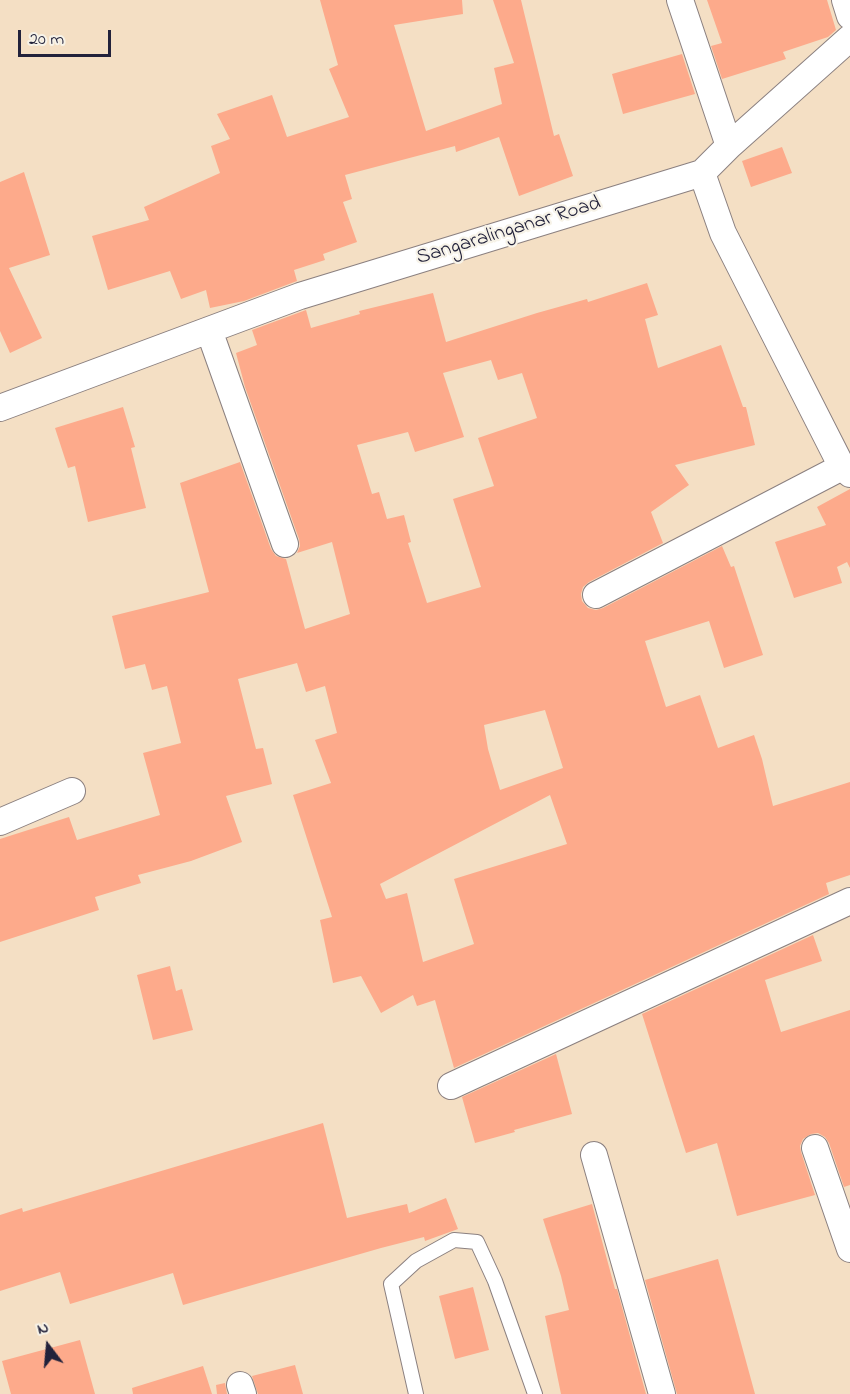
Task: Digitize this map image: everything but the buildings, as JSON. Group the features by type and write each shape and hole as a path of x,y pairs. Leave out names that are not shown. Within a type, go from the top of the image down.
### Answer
{"street":[{"path":"680,0 729,146"},
{"path":"845,0 850,16"},
{"path":"596,595 846,471 723,233 702,173 850,38"},
{"name":"Sangaralinganar Road","path":"2,400 209,330 300,296 702,173"},
{"path":"209,330 285,544"},
{"path":"0,822 72,790"},
{"path":"451,1086 850,901"},
{"path":"815,1148 850,1249"},
{"path":"594,1155 662,1394"}],"lane":[{"path":"416,1394 391,1284 416,1261 454,1240 477,1242 495,1281 535,1394"}]}
